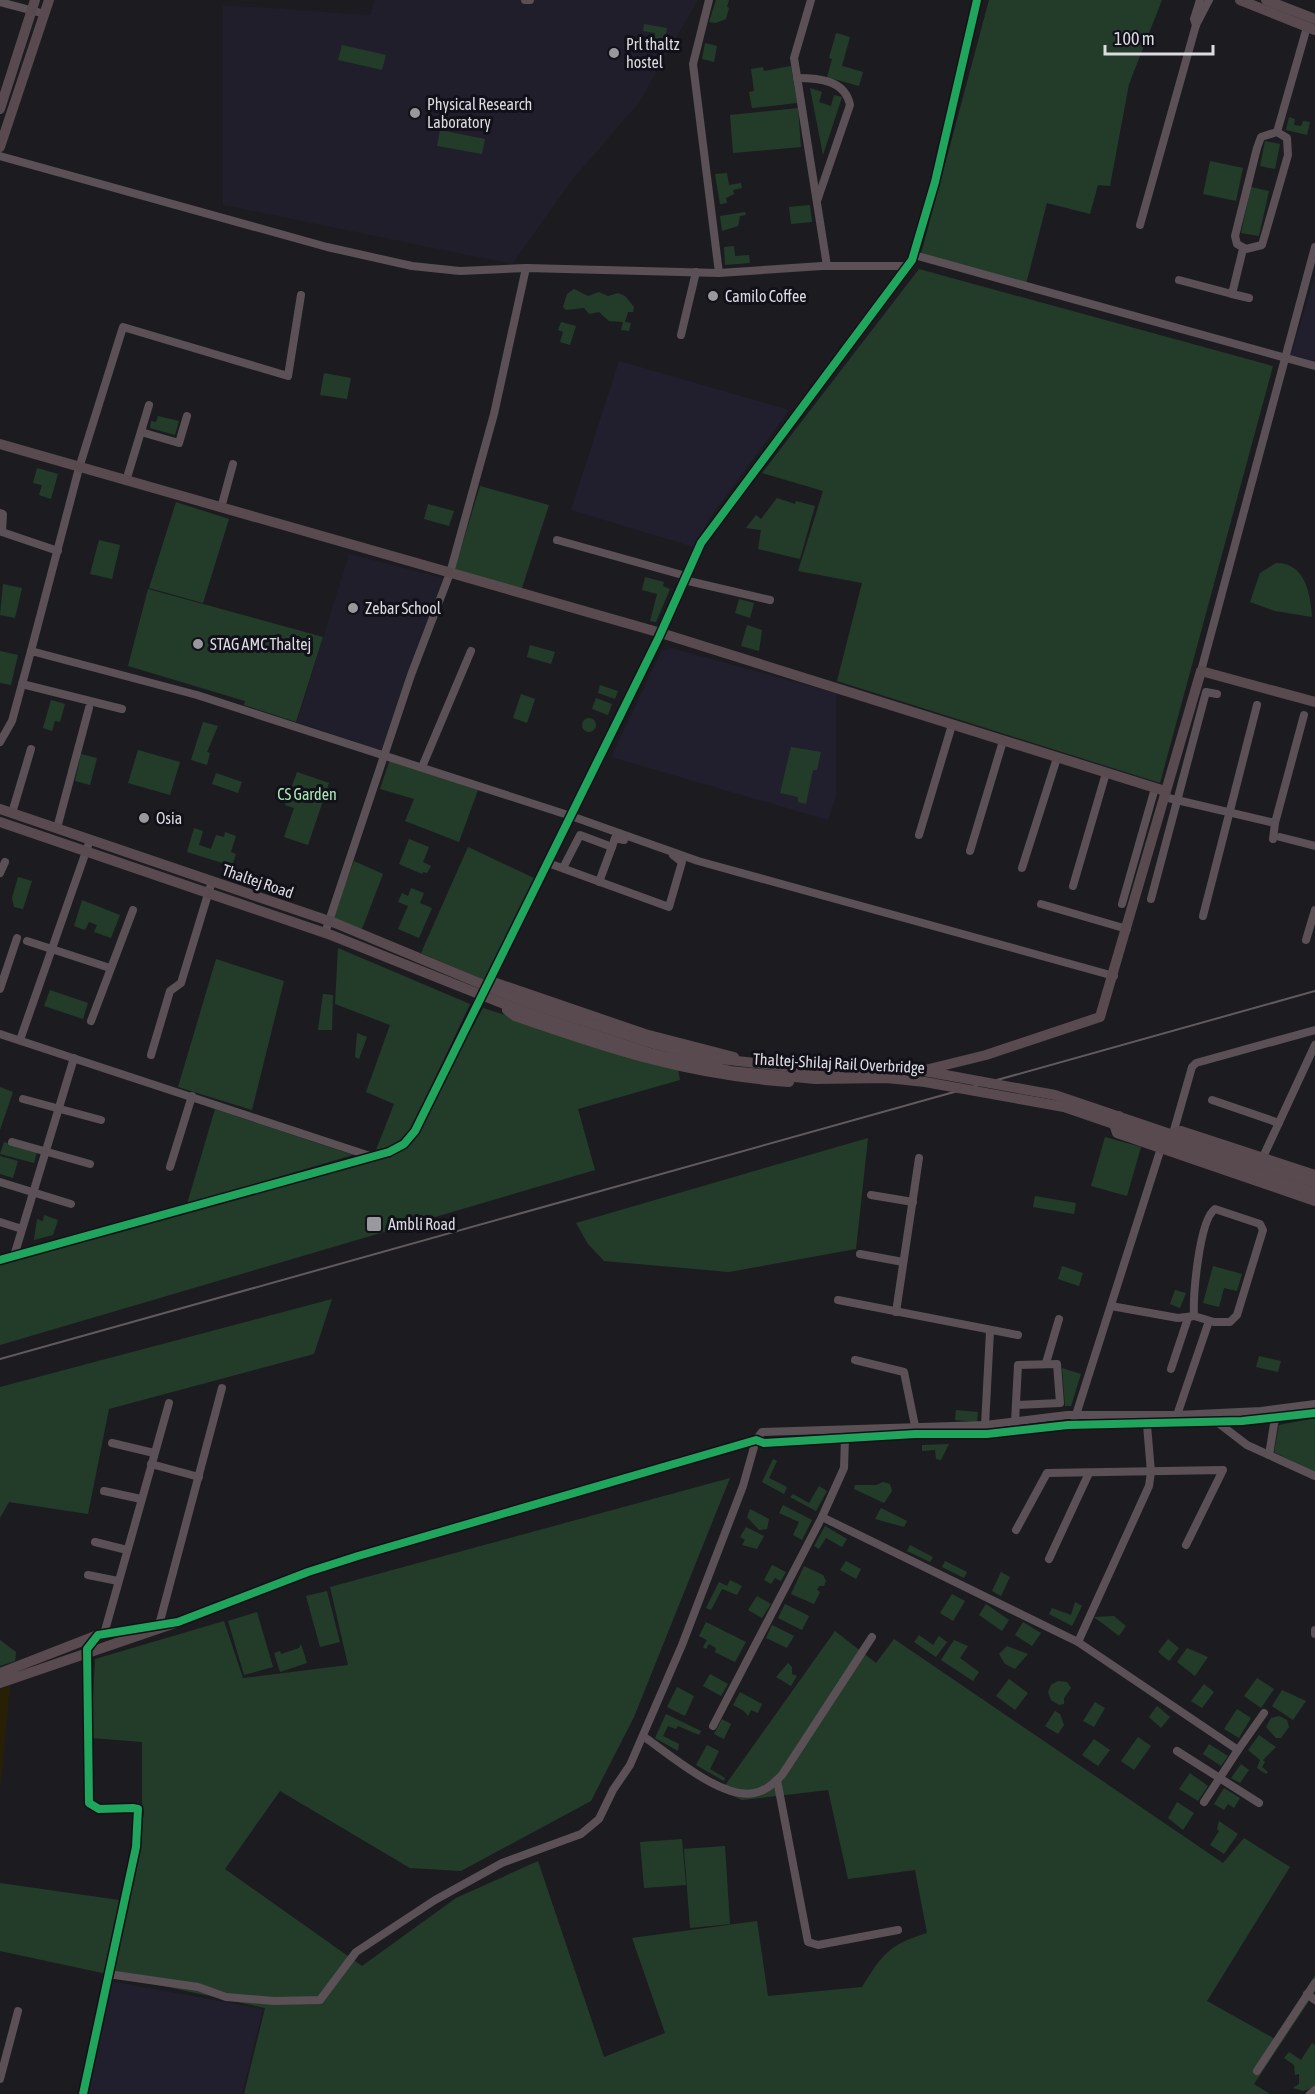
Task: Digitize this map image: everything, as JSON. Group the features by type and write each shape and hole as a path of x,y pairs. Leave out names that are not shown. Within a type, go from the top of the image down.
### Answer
{"street":[{"path":"49,0 0,153 327,248 412,266 460,271 526,268 719,273 911,260 1315,366"},
{"path":"525,0 530,0"},
{"path":"709,0 693,64 719,273"},
{"path":"811,0 794,58 827,266"},
{"path":"0,1260 389,1152 404,1144 415,1131 661,633 706,536 911,260 935,182 976,0"},
{"path":"1196,25 1194,20 1200,0"},
{"path":"1140,225 1196,25 1209,0"},
{"path":"1240,0 1312,25"},
{"path":"1266,0 1312,25"},
{"path":"0,2 33,5 45,14"},
{"path":"0,109 33,5"},
{"path":"1277,132 1312,25"},
{"path":"797,78 813,78 839,85 848,94 850,105 817,203"},
{"path":"1277,132 1287,138 1289,146 1278,190 1262,245 1253,250 1243,249 1237,244 1235,236 1257,148 1262,137 1277,132"},
{"path":"1122,904 1201,671 1315,247"},
{"path":"1232,294 1243,249"},
{"path":"325,933 411,675 450,573 494,414 526,268"},
{"path":"681,335 696,273"},
{"path":"1179,280 1250,298"},
{"path":"0,742 12,721 80,468 123,327 288,376 302,295"},
{"path":"126,481 149,405"},
{"path":"141,432 179,443 187,416"},
{"path":"0,444 661,633 1106,773 1177,800 1275,823"},
{"path":"221,508 233,464"},
{"path":"0,513 3,514 2,532 58,551"},
{"path":"557,540 685,578 770,600"},
{"path":"30,651 197,695 571,816 698,861 1114,976"},
{"path":"422,767 471,651"},
{"path":"1201,671 1315,702"},
{"path":"22,684 122,709"},
{"path":"1151,899 1206,692 1217,694"},
{"path":"1203,916 1257,705"},
{"path":"57,828 89,708"},
{"path":"1304,715 1275,823 1276,838 1315,846"},
{"path":"919,836 952,725"},
{"path":"970,851 1003,741"},
{"path":"12,813 31,749"},
{"path":"1022,868 1057,758"},
{"path":"1073,886 1106,773"},
{"path":"501,998 515,1016 595,1044 650,1061 749,1079 814,1083 896,1081 913,1071 946,1066 986,1055 1100,1017 1114,976 1161,792"},
{"name":"Thaltej Road","path":"0,809 330,921 487,988 501,998"},
{"name":"Thaltej Road","path":"0,822 487,988"},
{"path":"562,868 580,835 612,847"},
{"path":"548,862 599,882 666,906 670,905 681,859 617,837 599,882"},
{"path":"20,1040 90,840"},
{"path":"0,873 5,862"},
{"path":"151,1055 170,991 181,983 212,881"},
{"path":"1041,904 1126,929"},
{"path":"91,1021 133,910"},
{"path":"1306,940 1315,910"},
{"path":"0,989 17,938"},
{"path":"27,941 111,968"},
{"path":"487,988 714,1053 782,1064 905,1068 913,1071"},
{"name":"Thaltej-Shilaj Rail Overbridge","path":"501,998 653,1054 730,1071 815,1079 887,1078 925,1082 1064,1107 1315,1193"},
{"name":"Thaltej-Shilaj Rail Overbridge","path":"521,1006 654,1044 720,1060 816,1070 913,1069 1055,1095 1315,1183"},
{"path":"1174,1152 1172,1146 1192,1067 1196,1063 1315,1030"},
{"path":"0,1034 370,1156"},
{"path":"1263,1157 1315,1045"},
{"path":"14,1256 74,1058"},
{"path":"170,1167 192,1096"},
{"path":"23,1099 101,1120"},
{"path":"1212,1100 1279,1123"},
{"path":"1315,1175 1122,1113 1115,1127 1117,1133 1315,1201"},
{"path":"12,1142 90,1164"},
{"path":"1074,1425 1161,1148"},
{"path":"896,1312 919,1158"},
{"path":"0,1182 71,1204"},
{"path":"871,1195 912,1202"},
{"path":"1111,1306 1191,1317 1209,1321 1230,1322 1237,1316 1262,1235 1260,1224 1215,1209 1212,1211 1203,1234 1191,1317 1171,1369"},
{"path":"0,1222 22,1228"},
{"path":"860,1254 903,1262"},
{"path":"838,1300 1018,1335"},
{"path":"1046,1363 1059,1319"},
{"path":"1177,1415 1209,1321"},
{"path":"985,1425 990,1331"},
{"path":"855,1360 904,1372 915,1426"},
{"path":"1015,1422 1018,1365 1057,1364 1060,1403 1017,1406"},
{"path":"159,1625 222,1388"},
{"path":"83,2094 136,1847 140,1815 138,1809 99,1809 89,1803 87,1648 101,1635 169,1403"},
{"path":"108,1974 198,1987 226,1997 274,2001 320,2000 356,1952 435,1900 502,1863 580,1834 599,1819 613,1790 627,1772 682,1645 743,1486 756,1440 762,1432 985,1425 1076,1415 1177,1415 1315,1404"},
{"path":"1215,1413 1216,1422 1247,1445 1315,1476"},
{"path":"0,1683 178,1622 308,1572 756,1440 764,1443 987,1434 1074,1425 1216,1422 1315,1413"},
{"path":"1269,1455 1269,1441 1275,1418"},
{"path":"1078,1641 1149,1486 1151,1472 1147,1425"},
{"path":"713,1726 822,1517 844,1468 845,1438"},
{"path":"112,1443 154,1453"},
{"path":"151,1464 199,1477"},
{"path":"1016,1530 1047,1473 1223,1470 1186,1545"},
{"path":"1049,1559 1089,1473"},
{"path":"104,1491 141,1499"},
{"path":"822,1517 1078,1641 1238,1750"},
{"path":"95,1542 127,1550"},
{"path":"88,1575 118,1581"},
{"path":"0,1673 101,1635 178,1622"},
{"path":"101,1635 178,1622"},
{"path":"643,1736 720,1787 738,1794 755,1793 777,1780 872,1637"},
{"path":"1204,1802 1264,1713"},
{"path":"1177,1751 1259,1803"},
{"path":"777,1780 808,1942 818,1945 898,1930"},
{"path":"1257,2071 1315,1983"},
{"path":"1307,1994 1315,2000"},
{"path":"0,2079 18,2011"},
{"path":"1310,2094 1315,2090"}],"shaded area":[{"path":"375,0 698,0 638,104 572,180 512,264 223,205 223,5 370,15"},
{"path":"1315,275 1315,361 1291,355"},
{"path":"619,361 789,410 709,519 694,547 571,510"},
{"path":"349,554 443,578 407,674 383,751 297,722"},
{"path":"671,648 836,693 836,796 828,820 611,757 661,652"},
{"path":"110,1981 263,2009 242,2094 86,2094"}],"green space":[{"path":"716,0 729,0 726,19 716,23 709,22"},
{"path":"989,0 1162,0 1129,84 1110,186 1098,185 1090,214 1047,203 1026,284 921,254"},
{"path":"644,24 667,28 664,46 654,44 655,33 643,31"},
{"path":"836,33 850,37 842,66 863,72 859,86 827,77 832,59 829,58"},
{"path":"705,43 717,46 714,62 702,59"},
{"path":"342,45 386,55 382,70 338,60"},
{"path":"791,66 797,103 752,108 749,92 754,91 751,69 763,67 764,71"},
{"path":"810,88 822,92 819,102 831,106 834,95 842,97 823,155"},
{"path":"798,108 801,147 733,153 730,115"},
{"path":"1289,117 1295,119 1294,125 1301,126 1303,121 1310,122 1307,135 1286,130"},
{"path":"440,130 485,139 482,154 437,146"},
{"path":"1265,141 1280,144 1275,169 1260,166"},
{"path":"1210,161 1243,168 1236,201 1203,194"},
{"path":"727,173 729,185 741,183 742,188 733,190 734,194 726,198 727,203 720,204 715,174"},
{"path":"1251,187 1269,191 1259,236 1241,233"},
{"path":"810,205 812,222 791,224 789,207"},
{"path":"745,212 746,215 740,216 738,226 722,231 720,216"},
{"path":"734,246 735,256 749,255 750,263 725,265 724,247"},
{"path":"919,269 1273,366 1160,783 837,681 862,583 798,571 823,491 762,473"},
{"path":"574,289 588,296 599,292 608,296 618,293 625,296 634,307 633,312 628,312 625,322 631,323 629,331 621,330 623,322 609,321 599,312 589,314 584,308 566,310 563,307 567,294"},
{"path":"561,322 576,326 570,345 560,342 563,332 558,330"},
{"path":"324,373 351,378 347,399 320,395"},
{"path":"158,416 179,421 175,435 150,428 151,421 156,422"},
{"path":"37,468 58,474 51,499 39,495 42,485 33,483"},
{"path":"480,486 549,505 521,591 454,571"},
{"path":"777,498 795,504 796,501 815,506 800,559 758,549 761,530 746,528 756,515 761,519"},
{"path":"176,502 229,519 203,603 149,588"},
{"path":"428,504 454,511 449,526 424,519"},
{"path":"99,540 120,545 112,579 90,574"},
{"path":"1276,563 1286,564 1300,573 1310,598 1312,617 1275,611 1250,602 1260,573"},
{"path":"645,577 664,582 663,586 670,589 656,622 650,621 657,594 642,590"},
{"path":"3,584 22,588 15,618 0,615"},
{"name":"STAG AMC Thaltej","path":"148,589 323,637 296,722 244,705 245,701 128,666"},
{"path":"739,599 754,603 750,618 735,613"},
{"path":"747,625 762,630 759,651 741,646"},
{"path":"530,645 555,652 551,664 527,657"},
{"path":"0,651 18,655 11,685 0,683"},
{"path":"600,685 618,691 615,699 598,693"},
{"path":"521,694 535,699 527,723 513,718"},
{"path":"596,698 612,704 608,715 592,709"},
{"path":"51,700 65,704 60,722 55,721 52,731 43,728"},
{"path":"586,718 592,718 596,725 592,732 586,732 582,728 582,722"},
{"path":"203,722 218,726 207,752 210,753 207,765 191,760"},
{"path":"791,747 821,752 817,770 813,770 806,804 798,802 798,797 780,793"},
{"path":"138,750 180,762 170,795 128,783"},
{"path":"81,754 97,758 90,785 75,781"},
{"path":"390,759 478,790 459,842 405,821 414,799 380,789"},
{"name":"CS Garden","path":"297,772 329,783 308,845 284,837 294,808 285,805"},
{"path":"216,773 242,782 238,793 212,784"},
{"path":"194,828 203,831 199,845 211,849 216,835 224,837 225,832 236,836 231,852 236,854 232,866 187,852"},
{"path":"409,839 429,847 423,862 431,866 427,873 422,874 399,864"},
{"path":"468,847 534,878 486,981 421,953"},
{"path":"354,861 383,874 362,929 332,918"},
{"path":"18,877 32,881 23,909 14,907 12,898"},
{"path":"411,888 424,893 420,903 432,908 419,938 398,929 408,906 398,902 402,893 408,896"},
{"path":"82,900 120,915 111,938 94,932 97,925 89,922 85,930 74,926"},
{"path":"338,948 470,1004 411,1129 396,1143 376,1150 394,1104 366,1092 390,1025 335,1004"},
{"path":"216,959 284,981 252,1110 178,1087"},
{"path":"50,990 88,1003 83,1019 44,1006"},
{"path":"323,994 333,995 332,1030 318,1030"},
{"path":"483,1008 678,1070 680,1080 578,1109 595,1170 0,1345 0,1261 389,1153 416,1131"},
{"path":"357,1033 367,1037 359,1059 355,1057"},
{"path":"0,1087 13,1092 0,1130"},
{"path":"215,1109 353,1155 187,1204"},
{"path":"1105,1137 1141,1147 1127,1196 1091,1186"},
{"path":"868,1138 856,1249 729,1272 604,1261 588,1244 576,1223"},
{"path":"4,1142 37,1152 34,1163 0,1154"},
{"path":"0,1156 18,1161 13,1178 0,1174"},
{"path":"1035,1196 1076,1203 1074,1214 1033,1207"},
{"path":"44,1215 58,1220 53,1235 34,1240 37,1219 43,1221"},
{"path":"1062,1266 1083,1273 1079,1286 1058,1279"},
{"path":"1213,1266 1242,1274 1237,1291 1224,1288 1219,1307 1203,1303"},
{"path":"1175,1290 1186,1293 1180,1308 1170,1304"},
{"path":"332,1299 314,1354 109,1409 88,1514 9,1502 0,1518 0,1387"},
{"path":"1259,1356 1281,1361 1278,1372 1256,1367"},
{"path":"1062,1368 1081,1374 1071,1406 1065,1406"},
{"path":"956,1410 978,1412 977,1422 955,1420"},
{"path":"1315,1418 1315,1473 1274,1452 1279,1425"},
{"path":"949,1444 941,1460 936,1459 935,1450 922,1451 922,1445"},
{"path":"773,1459 777,1461 769,1478 787,1487 784,1494 762,1482"},
{"path":"730,1478 634,1717 591,1801 461,1871 410,1868 280,1791 225,1869 362,1966 456,1898 538,1861 604,2057 665,2033 632,1938 757,1921 768,1996 862,1987 888,1952 903,1942 927,1933 915,1870 848,1879 828,1790 742,1800 721,1791 835,1631 876,1663 894,1639 1223,1863 1244,1838 1290,1867 1207,2001 1275,2039 1315,1975 1315,1992 1254,2084 1270,2094 244,2094 265,2008 0,1951 0,1883 126,1901 144,1813 142,1742 91,1738 95,1659 224,1621 243,1678 348,1665 330,1587"},
{"path":"883,1482 890,1484 892,1491 884,1503 854,1489 855,1485 876,1485"},
{"path":"819,1486 827,1491 816,1511 790,1497 793,1494 809,1503"},
{"path":"783,1505 812,1520 802,1540 793,1535 799,1522 779,1513"},
{"path":"881,1508 907,1521 904,1527 875,1519"},
{"path":"750,1509 769,1519 767,1529 759,1530 747,1517"},
{"path":"825,1526 847,1539 842,1547 826,1538 819,1549 814,1546"},
{"path":"746,1527 764,1536 757,1549 742,1545 745,1540 740,1537"},
{"path":"910,1545 933,1557 930,1562 907,1551"},
{"path":"846,1561 861,1569 856,1579 840,1570"},
{"path":"945,1561 967,1572 964,1578 942,1567"},
{"path":"772,1565 786,1572 781,1581 775,1578 771,1584 764,1580"},
{"path":"804,1566 823,1575 826,1581 824,1586 819,1586 817,1590 820,1592 814,1604 791,1594"},
{"path":"1001,1572 1010,1577 1001,1596 992,1591"},
{"path":"730,1580 742,1586 737,1595 722,1589 711,1610 706,1608 719,1582 727,1586"},
{"path":"327,1591 340,1642 320,1647 306,1596"},
{"path":"952,1594 965,1601 953,1621 940,1613"},
{"path":"757,1596 771,1604 762,1618 748,1610"},
{"path":"1075,1602 1082,1606 1072,1626 1049,1614 1052,1608 1071,1615"},
{"path":"785,1604 809,1616 802,1630 778,1618"},
{"path":"986,1604 1009,1620 1002,1631 979,1615"},
{"path":"257,1612 273,1667 244,1675 228,1621"},
{"path":"1114,1616 1126,1626 1119,1636 1094,1617"},
{"path":"706,1622 746,1642 735,1662 715,1652 716,1648 709,1644 706,1649 703,1647 707,1640 699,1636"},
{"path":"1023,1622 1041,1633 1032,1646 1015,1635"},
{"path":"772,1625 794,1636 787,1648 766,1638"},
{"path":"919,1635 933,1645 939,1636 947,1642 936,1657 914,1642"},
{"path":"1168,1639 1179,1648 1169,1661 1158,1652"},
{"path":"0,1640 16,1652 15,1661 0,1666"},
{"path":"954,1640 968,1646 960,1658 979,1672 973,1681 941,1660"},
{"path":"301,1644 307,1663 280,1672 274,1653 280,1651 281,1654 299,1648"},
{"path":"1007,1646 1028,1654 1015,1669 1005,1664 999,1654"},
{"path":"1187,1648 1208,1657 1195,1676 1177,1662"},
{"path":"788,1663 792,1667 792,1674 797,1676 791,1686 776,1677"},
{"path":"710,1674 728,1684 721,1696 703,1686"},
{"path":"1257,1678 1274,1689 1261,1708 1244,1696"},
{"path":"1009,1679 1028,1693 1015,1710 996,1696"},
{"path":"1058,1681 1067,1682 1071,1688 1064,1698 1064,1704 1059,1705 1051,1700 1048,1692 1051,1685"},
{"path":"1204,1684 1214,1692 1202,1708 1191,1701"},
{"path":"677,1687 694,1696 685,1716 667,1707"},
{"path":"1282,1690 1306,1701 1293,1720 1272,1706"},
{"path":"740,1692 762,1704 758,1713 751,1710 748,1716 733,1705"},
{"path":"1095,1702 1105,1708 1094,1727 1083,1721"},
{"path":"1157,1706 1170,1717 1161,1728 1149,1717"},
{"path":"1237,1709 1251,1718 1239,1738 1224,1729"},
{"path":"1055,1711 1060,1714 1064,1725 1058,1734 1045,1726"},
{"path":"666,1714 701,1731 699,1735 678,1726 676,1729 668,1726 663,1736 679,1744 678,1751 655,1738"},
{"path":"1279,1716 1287,1720 1289,1727 1281,1738 1276,1738 1266,1727 1271,1718"},
{"path":"722,1719 731,1724 724,1739 714,1734"},
{"path":"1259,1735 1276,1747 1263,1760 1265,1762 1262,1767 1268,1772 1266,1774 1257,1768 1260,1760 1248,1750"},
{"path":"1138,1737 1151,1746 1134,1770 1121,1761"},
{"path":"1094,1739 1110,1750 1098,1766 1082,1755"},
{"path":"1209,1744 1228,1756 1221,1766 1203,1754"},
{"path":"707,1745 719,1751 710,1769 725,1778 724,1781 696,1765"},
{"path":"1241,1764 1249,1770 1240,1783 1231,1778"},
{"path":"1190,1773 1208,1786 1198,1801 1179,1789"},
{"path":"1224,1788 1240,1798 1234,1808 1228,1804 1224,1810 1214,1804"},
{"path":"1177,1802 1194,1813 1183,1830 1168,1818"},
{"path":"1219,1821 1238,1834 1224,1854 1210,1845 1219,1831 1217,1829"},
{"path":"682,1839 686,1885 644,1888 640,1842"},
{"path":"725,1846 730,1924 690,1928 684,1849"},
{"path":"1312,2043 1315,2045 1315,2087 1303,2091 1293,2088 1299,2084 1299,2074 1295,2075 1294,2065 1284,2058 1289,2052 1301,2060"}],"sand":[{"path":"10,1686 0,1790 0,1689"}],"railway":[{"path":"0,1359 1315,991"}],"cycle path":[{"path":"0,1260 389,1152 404,1144 415,1131 659,637 701,543 912,260 935,182 977,0"},
{"path":"83,2094 136,1847 138,1809 99,1809 89,1803 87,1649 98,1635 178,1622 308,1572 358,1556 756,1440 764,1443 915,1434 987,1434 1068,1425 1242,1421 1315,1413"}],"place":[{"name":"Prl thaltz hostel","path":"614,53"},
{"name":"Physical Research Laboratory","path":"415,113"},
{"name":"Camilo Coffee","path":"713,296"},
{"name":"Zebar School","path":"353,608"},
{"name":"STAG AMC Thaltej","path":"198,644"},
{"name":"Osia","path":"144,818"},
{"name":"Ambli Road","path":"374,1224"}]}
